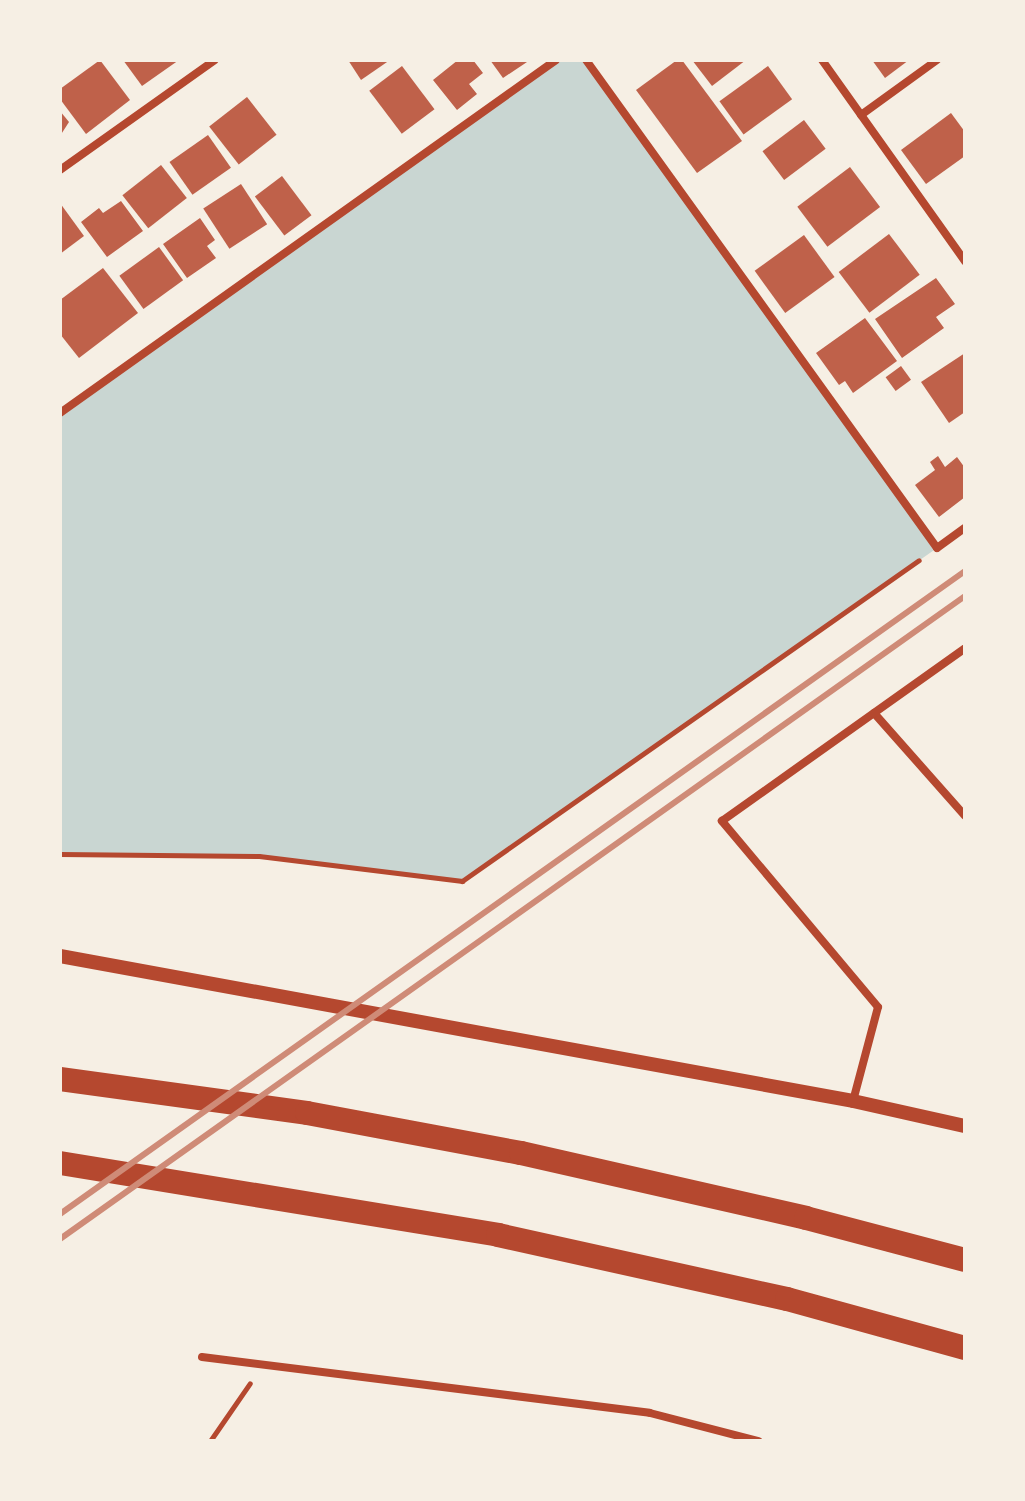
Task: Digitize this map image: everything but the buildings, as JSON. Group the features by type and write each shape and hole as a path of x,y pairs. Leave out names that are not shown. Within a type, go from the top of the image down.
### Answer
{"highway":[{"path":"60,1079 307,1113 521,1153 806,1218 965,1260"},
{"path":"60,1163 197,1183 498,1235 787,1299 965,1348"}],"street":[{"path":"60,170 215,60"},
{"path":"60,413 556,60"},
{"path":"586,60 937,548 965,528"},
{"path":"822,60 965,261"},
{"path":"861,115 937,60"},
{"path":"853,1101 878,1007 722,821 965,648"},
{"path":"874,713 965,816"},
{"path":"60,956 853,1101 965,1126"},
{"path":"202,1357 650,1413 758,1441"}],"path":[{"path":"60,854 259,856 462,881 937,548"},
{"path":"210,1441 263,1365"}],"shaded area":[{"path":"556,60 586,60 937,548 462,881 259,856 60,854 60,413"}],"railway":[{"path":"60,1214 965,571"},
{"path":"60,1239 965,596"}]}
